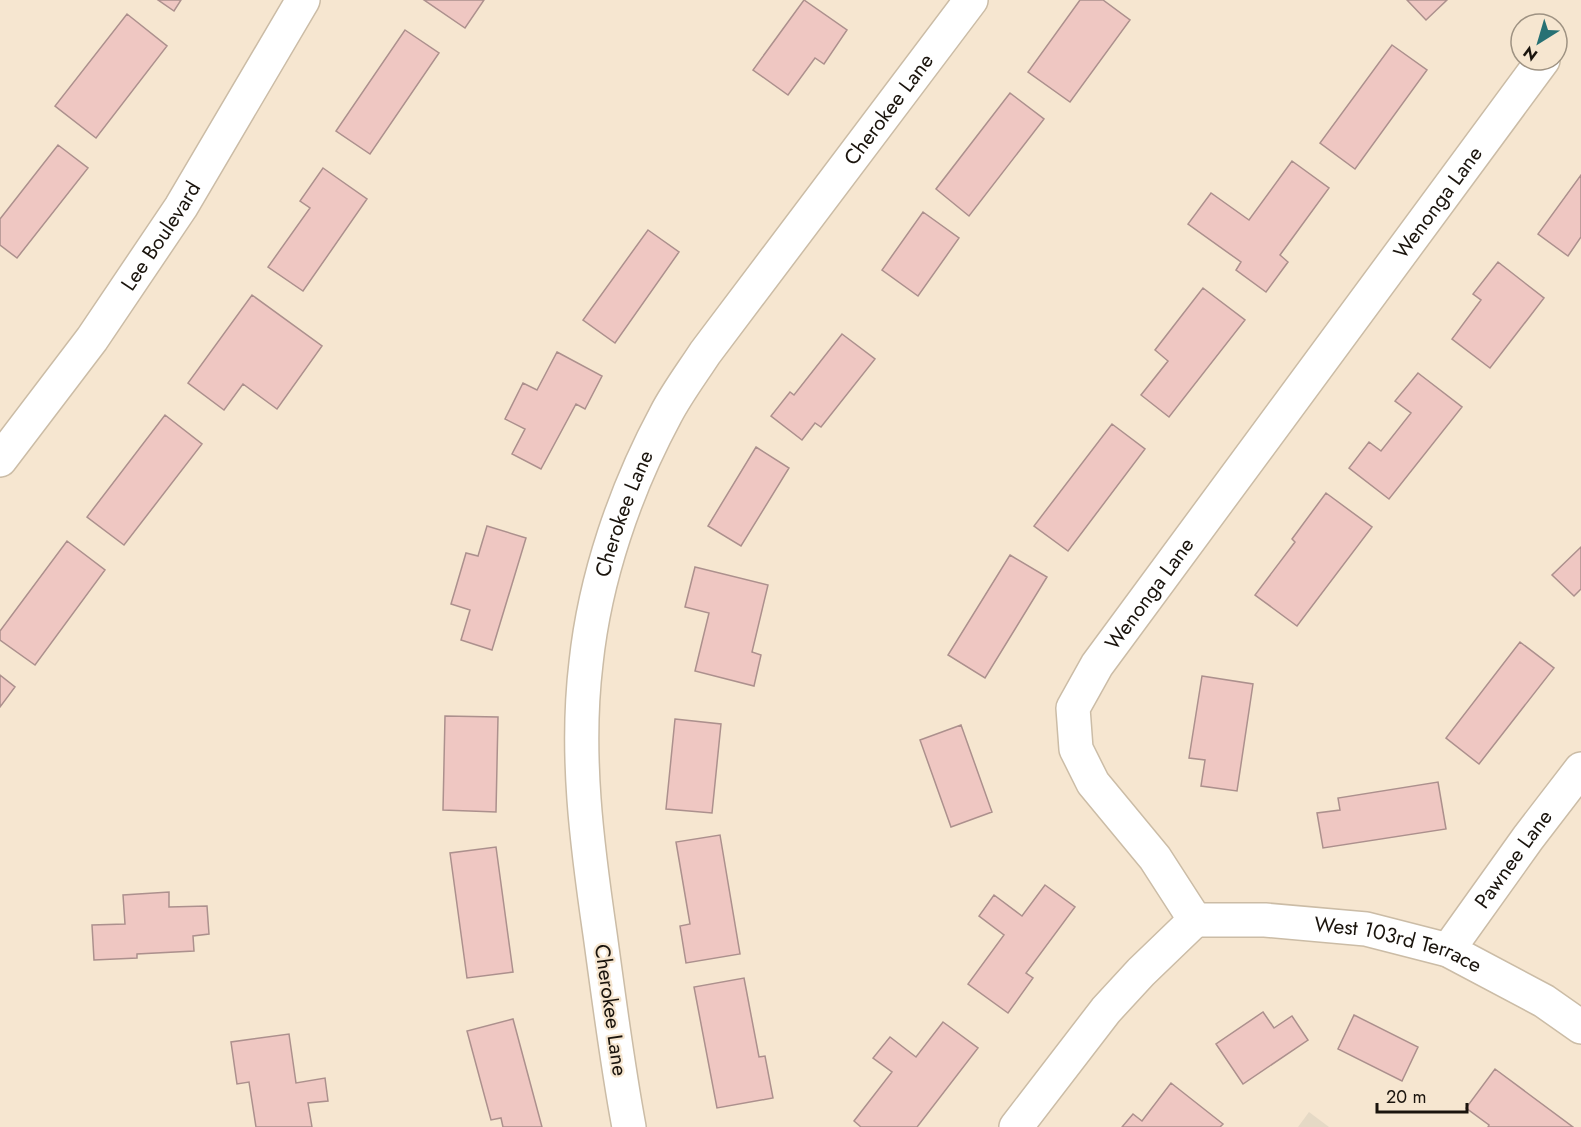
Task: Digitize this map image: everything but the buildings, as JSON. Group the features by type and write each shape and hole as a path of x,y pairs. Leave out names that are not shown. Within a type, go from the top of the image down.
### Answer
{"street":[{"name":"Lee Boulevard","path":"0,460 92,339 181,207 303,0"},
{"name":"Cherokee Lane","path":"629,1127 618,1069 586,838 581,743 586,663 600,584 613,539 638,471 666,413 705,353 971,0"},
{"name":"Wenonga Lane","path":"1195,920 1155,858 1093,783 1076,749 1073,708 1097,665 1534,72"},
{"name":"Pawnee Lane","path":"1448,950 1528,838 1581,769"},
{"name":"West 103rd Terrace","path":"1195,920 1265,920 1366,929 1448,950 1544,1001 1581,1028"},
{"path":"1016,1127 1106,1010 1195,920"}],"shaded area":[{"path":"1309,1112 1329,1127 1298,1127"}]}
